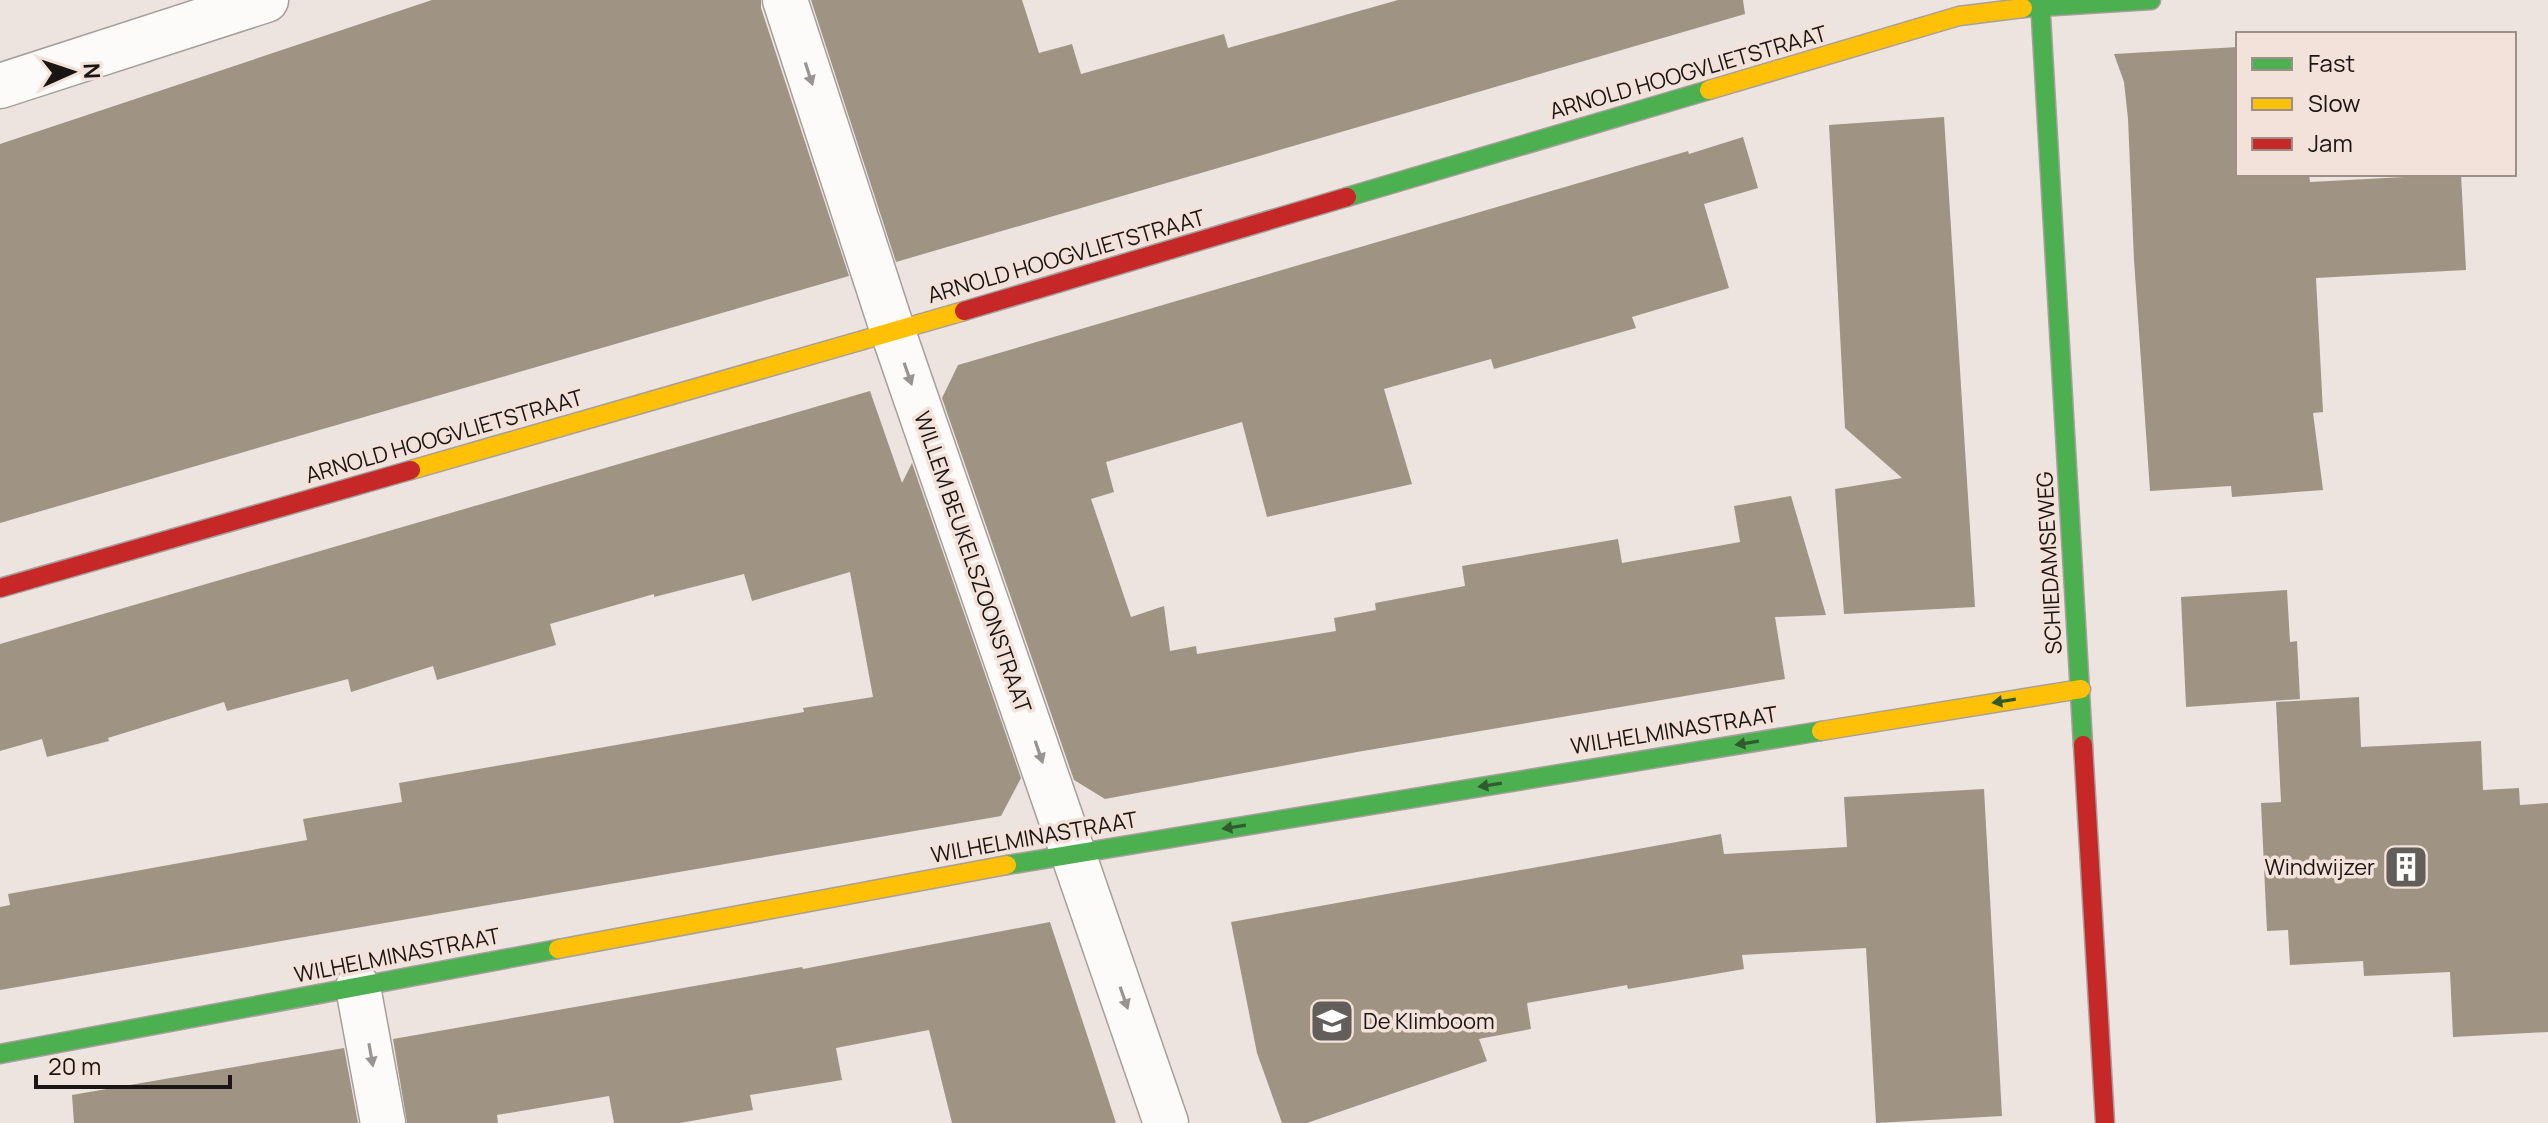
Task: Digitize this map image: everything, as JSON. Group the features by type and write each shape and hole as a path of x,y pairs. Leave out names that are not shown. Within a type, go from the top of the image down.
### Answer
{"street":[{"path":"0,86 266,0"},
{"name":"WILLEM BEUKELSZOONSTRAAT","path":"785,0 893,332 1166,1123"},
{"name":"ARNOLD HOOGVLIETSTRAAT","path":"0,588 893,332 1959,16 2040,4 2151,0"},
{"name":"SCHIEDAMSEWEG","path":"2040,4 2105,1123"},
{"name":"WILHELMINASTRAAT","path":"0,1054 1074,853 2081,689"},
{"path":"358,987 383,1123"}],"building":[{"path":"432,0 761,0 761,8 849,276 0,523 0,144"},
{"path":"811,0 1022,0 1039,53 1072,44 1081,74 1224,34 1228,48 1398,0 1743,0 1745,14 896,262"},
{"path":"2236,47 2236,176 2309,176 2310,182 2461,176 2466,270 2316,278 2323,412 2313,413 2323,490 2232,497 2231,486 2150,491 2128,119 2124,82 2114,54"},
{"path":"1944,117 1975,607 1844,614 1835,489 1902,478 1845,428 1829,125"},
{"path":"1743,137 1758,188 1704,204 1729,288 1632,317 1636,328 1494,369 1491,359 1384,389 1412,484 1267,517 1242,422 1106,462 1114,492 1091,499 1131,617 1164,606 1170,651 1196,646 1197,654 1336,631 1334,618 1376,610 1375,603 1465,586 1462,566 1618,539 1622,563 1740,542 1734,506 1791,496 1826,615 1775,617 1785,679 1357,752 1105,799 1074,780 942,398 958,365"},
{"path":"870,391 902,483 912,463 1021,778 1001,816 0,990 0,907 10,905 8,894 307,840 303,819 402,802 399,783 804,712 803,708 873,697 850,572 752,601 744,574 654,597 654,594 550,624 556,645 437,680 433,666 351,692 348,679 227,711 224,702 108,738 109,741 47,757 42,739 0,751 0,644"},
{"path":"2287,590 2290,642 2297,641 2300,699 2186,707 2181,597"},
{"name":"Windwijzer","path":"2359,697 2361,747 2481,741 2483,790 2519,788 2520,805 2548,803 2548,1032 2453,1037 2450,972 2364,976 2363,961 2290,965 2288,930 2267,931 2261,803 2281,802 2276,702"},
{"path":"1984,789 2002,1116 1876,1123 1866,948 1742,955 1744,969 1527,1003 1531,1029 1479,1039 1487,1061 1307,1123 1282,1123 1257,1053 1231,922 1721,834 1724,854 1847,847 1844,797"},
{"path":"1050,922 1116,1123 952,1123 929,1030 836,1048 842,1080 750,1095 753,1110 680,1123 614,1123 609,1096 497,1115 498,1123 407,1123 393,1039 803,969"},
{"path":"344,1048 358,1123 74,1123 72,1095"}],"traffic: fast":[{"path":"2040,0 2083,745"},
{"path":"2023,8 2151,0"},
{"path":"1347,197 1709,90"},
{"path":"1007,865 1821,731"},
{"path":"0,1054 558,949"}],"traffic: slow":[{"path":"1709,90 1959,16 2023,8"},
{"path":"411,470 964,311"},
{"path":"1821,731 2081,689"},
{"path":"558,949 1007,865"}],"traffic: jam":[{"path":"964,311 1347,197"},
{"path":"0,588 411,470"},
{"path":"2083,745 2105,1123"}],"place":[{"name":"Windwijzer","path":"2406,867"},
{"name":"De Klimboom","path":"1332,1021"}]}
